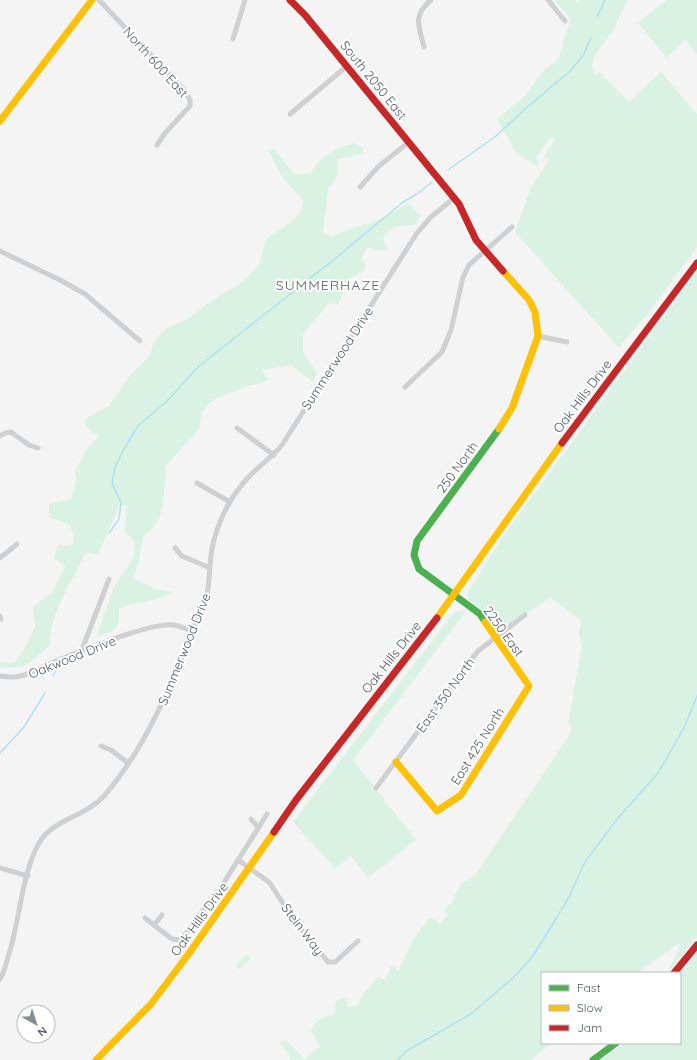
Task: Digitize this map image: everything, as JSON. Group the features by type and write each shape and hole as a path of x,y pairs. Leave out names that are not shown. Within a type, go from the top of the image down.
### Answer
{"street":[{"path":"0,121 92,0"},
{"name":"North 600 East","path":"99,0 184,90 190,100 190,106 165,133 157,145"},
{"path":"233,39 245,0"},
{"name":"South 2050 East","path":"290,0 347,66 454,198 464,212 476,240 529,300 535,312 538,336"},
{"path":"424,47 418,21 419,13 432,0"},
{"path":"548,0 565,21"},
{"path":"290,114 347,66"},
{"path":"360,188 379,166 409,142"},
{"name":"Summerwood Drive","path":"0,979 10,951 33,854 42,838 58,824 98,801 128,763 153,725 207,595 210,583 212,548 219,526 230,502 241,485 274,455 417,233 431,217 454,198"},
{"path":"405,387 442,352 451,330 463,277 469,265 512,227"},
{"path":"0,251 60,280 85,294 140,341"},
{"name":"Oak Hills Drive","path":"96,1060 151,1004 250,868 296,800 454,595 572,429 697,263"},
{"path":"538,336 567,342"},
{"name":"250 North","path":"454,595 419,569 415,561 413,551 417,541 501,427 512,408 538,336"},
{"path":"237,428 274,455"},
{"path":"0,436 5,432 12,432 29,445 38,448"},
{"path":"197,483 230,502"},
{"path":"0,558 17,544"},
{"path":"175,548 182,556 210,568"},
{"path":"81,652 109,579"},
{"name":"2250 East","path":"454,595 480,614 528,686"},
{"name":"East 350 North","path":"376,788 478,651 495,637 509,629 525,615"},
{"name":"Oakwood Drive","path":"0,676 13,678 25,676 49,664 158,625 174,625 192,631"},
{"name":"East 425 North","path":"396,762 437,812 461,795 528,686"},
{"path":"101,746 111,750 128,763"},
{"path":"145,918 172,939 178,940 184,936 202,913 238,860 266,814"},
{"path":"251,819 258,827"},
{"path":"238,860 250,868"},
{"path":"0,868 28,876"},
{"name":"Stein Way","path":"250,868 269,882 294,920 328,962 335,962 358,941"},
{"path":"154,925 162,915"},
{"path":"675,972 697,945"},
{"path":"593,1060 615,1044"}],"green space":[{"path":"555,0 575,0 577,3 579,0 628,0 615,27 594,57 592,67 594,75 600,72 629,102 661,72 697,114 697,247 644,319 643,318 619,348 515,232 531,187 549,160 544,157 555,139 551,137 535,159 539,162 537,167 514,150 497,119 524,97 544,70 557,60 571,20"},
{"path":"666,0 697,0 697,54 685,40 667,58 638,23"},
{"path":"353,143 364,149 362,154 338,159 337,176 328,189 323,232 332,237 380,219 406,204 410,205 421,216 414,225 395,226 383,237 387,250 376,250 367,247 361,259 366,266 360,274 351,277 338,305 329,303 303,334 303,352 317,373 313,382 291,365 261,370 268,379 264,383 255,384 213,400 202,412 199,429 166,466 163,505 159,519 152,529 143,536 138,565 133,578 156,589 174,592 119,608 119,620 116,629 96,638 114,587 134,557 135,541 124,531 127,505 120,505 98,554 85,553 57,609 53,621 50,645 36,658 22,667 0,668 0,662 14,663 25,648 35,627 33,607 52,592 65,567 54,558 58,545 69,546 73,543 73,534 70,525 49,517 49,504 71,499 76,482 75,471 87,449 99,436 86,426 85,419 109,406 129,377 151,354 153,343 161,333 169,327 186,320 218,296 243,282 259,265 266,239 290,223 299,213 303,200 282,177 269,151 273,148 295,175 312,172 319,161 329,153"},
{"path":"697,272 697,937 669,972 681,942 638,972 541,972 541,1044 551,1044 531,1060 290,1060 290,1056 279,1042 286,1040 305,1059 320,1046 311,1030 318,1020 334,1014 336,1001 346,997 348,1007 357,1006 365,992 378,977 385,980 392,965 398,971 413,940 430,917 440,924 447,915 444,911 451,903 461,883 474,877 570,734 572,726 568,723 582,646 579,636 581,620 550,598 501,630 496,628 486,613 468,599 468,592 502,538"},
{"path":"455,611 466,611 353,760 416,840 368,878 351,856 335,868 293,822"},
{"path":"247,954 251,959 239,969 235,964"},
{"path":"697,954 697,1060 600,1060 624,1044 681,1044 681,975"}],"waterway":[{"path":"597,17 605,0"},
{"path":"448,170 496,136 569,72 583,56 591,38"},
{"path":"109,533 119,519 121,503 112,483 115,467 138,426 167,401 199,366 331,262 403,202 417,194 432,182"},
{"path":"53,676 55,672"},
{"path":"0,753 24,727 45,693"},
{"path":"397,1060 408,1050 471,1014 513,978 533,956 568,899 585,862 618,818 658,773 684,728 697,696"}],"traffic: fast":[{"path":"485,622 480,614 419,569 414,555 417,541 499,429"},
{"path":"593,1060 615,1044"}],"traffic: slow":[{"path":"0,121 92,0"},
{"path":"499,429 512,408 538,336 535,312 529,300 503,271"},
{"path":"437,618 562,443"},
{"path":"396,762 437,811 461,795 529,686 485,622"},
{"path":"96,1060 151,1004 190,952 274,832"}],"traffic: jam":[{"path":"290,0 305,15 459,204 476,240 503,271"},
{"path":"562,443 697,263"},
{"path":"274,832 296,800 437,618"},
{"path":"675,972 697,945"}],"district":[{"name":"SUMMERHAZE","path":"328,285"}]}
